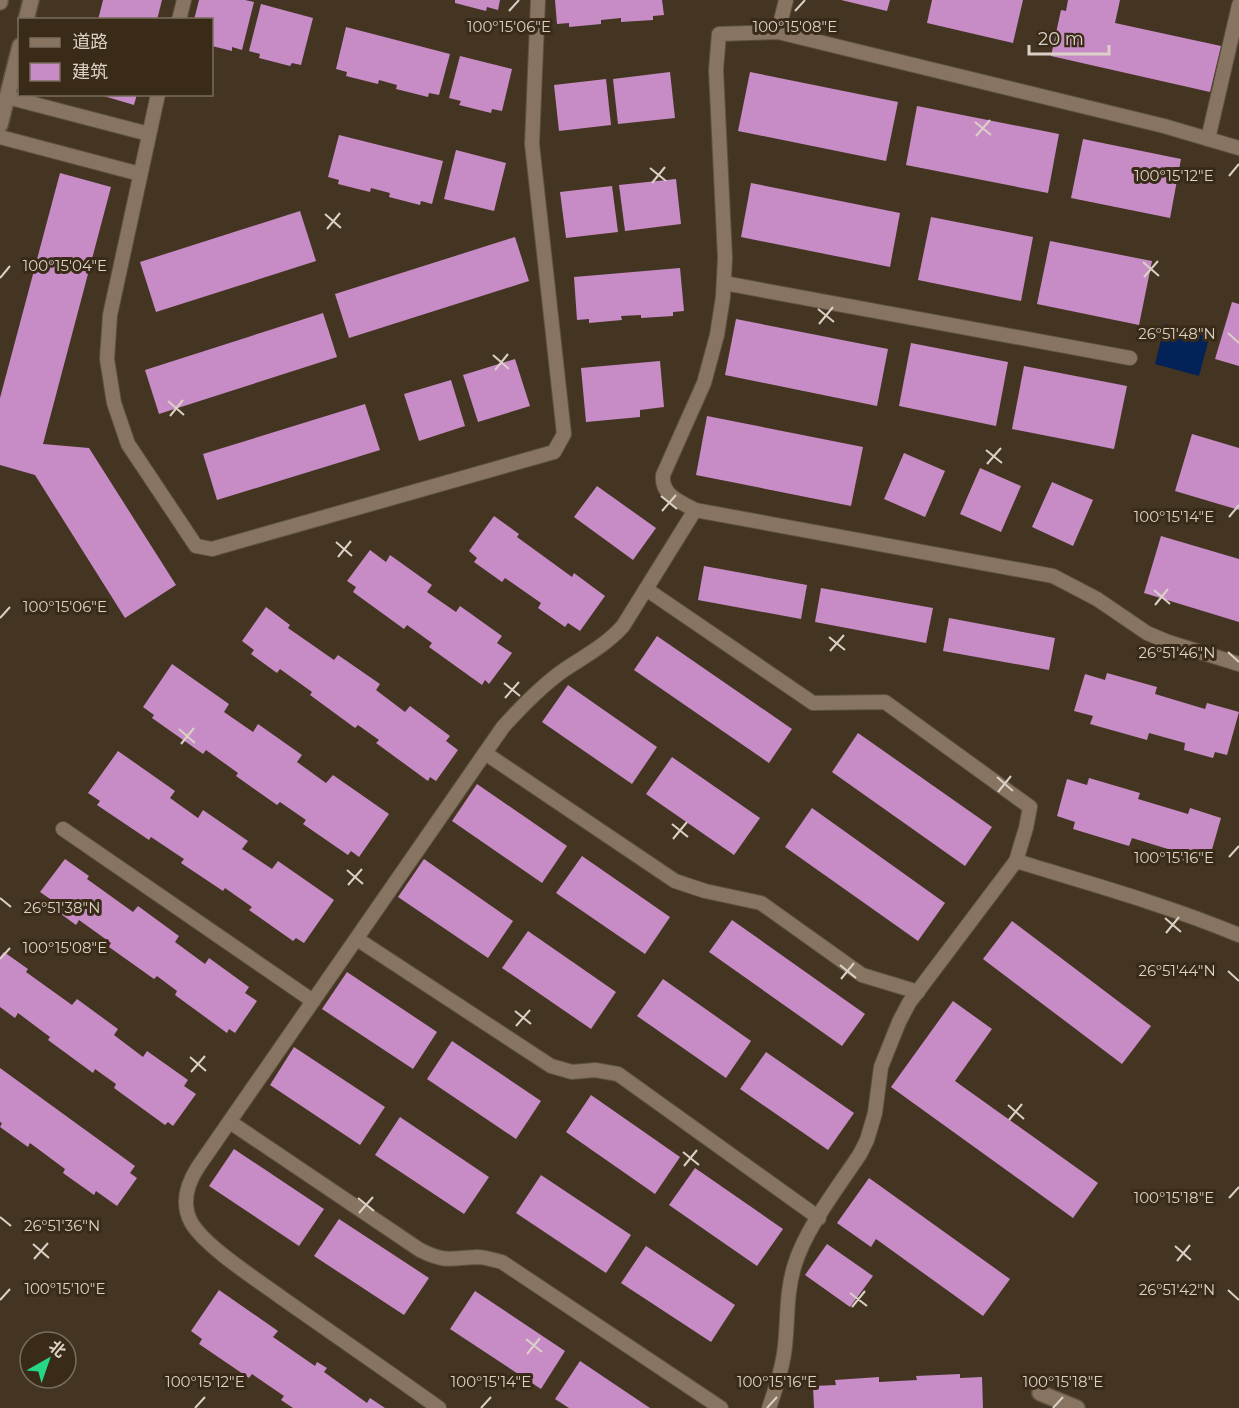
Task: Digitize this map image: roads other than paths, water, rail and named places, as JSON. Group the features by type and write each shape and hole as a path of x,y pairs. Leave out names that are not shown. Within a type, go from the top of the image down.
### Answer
{"street":[{"path":"26,18 31,0"},
{"path":"0,125 18,54"},
{"path":"1040,1394 1077,1408"}],"lane":[{"path":"180,18 184,0"},
{"path":"158,96 110,315 109,381 120,424 128,444 196,546 212,549 554,452 564,434 532,144 538,0"},
{"path":"778,32 786,0"},
{"path":"1208,139 1239,5"},
{"path":"1239,148 1153,123 778,32 719,34 716,70 725,258 717,335 705,383 663,475 662,483 669,495 695,510 1053,576 1078,587 1130,623 1157,638 1239,663"},
{"path":"7,97 148,134"},
{"path":"0,137 140,174"},
{"path":"723,283 1130,358"},
{"path":"439,1408 244,1271 196,1230 187,1211 185,1199 187,1188 191,1177 485,753 510,720 543,686 611,639 623,626 695,510"},
{"path":"646,589 813,703 885,702 1030,807 1016,861 918,992 899,1022 881,1067 875,1113 867,1140 809,1234 793,1270 788,1297 785,1349 770,1408"},
{"path":"485,753 675,881 705,891 761,903 862,975 918,992"},
{"path":"63,829 313,1001"},
{"path":"1016,861 1148,901 1239,935"},
{"path":"357,939 551,1066 572,1072 595,1070 618,1074 819,1218"},
{"path":"230,1122 420,1250 436,1258 448,1260 480,1257 502,1262 721,1408"}],"water":[{"path":"1165,324 1210,335 1199,376 1155,364"}]}
